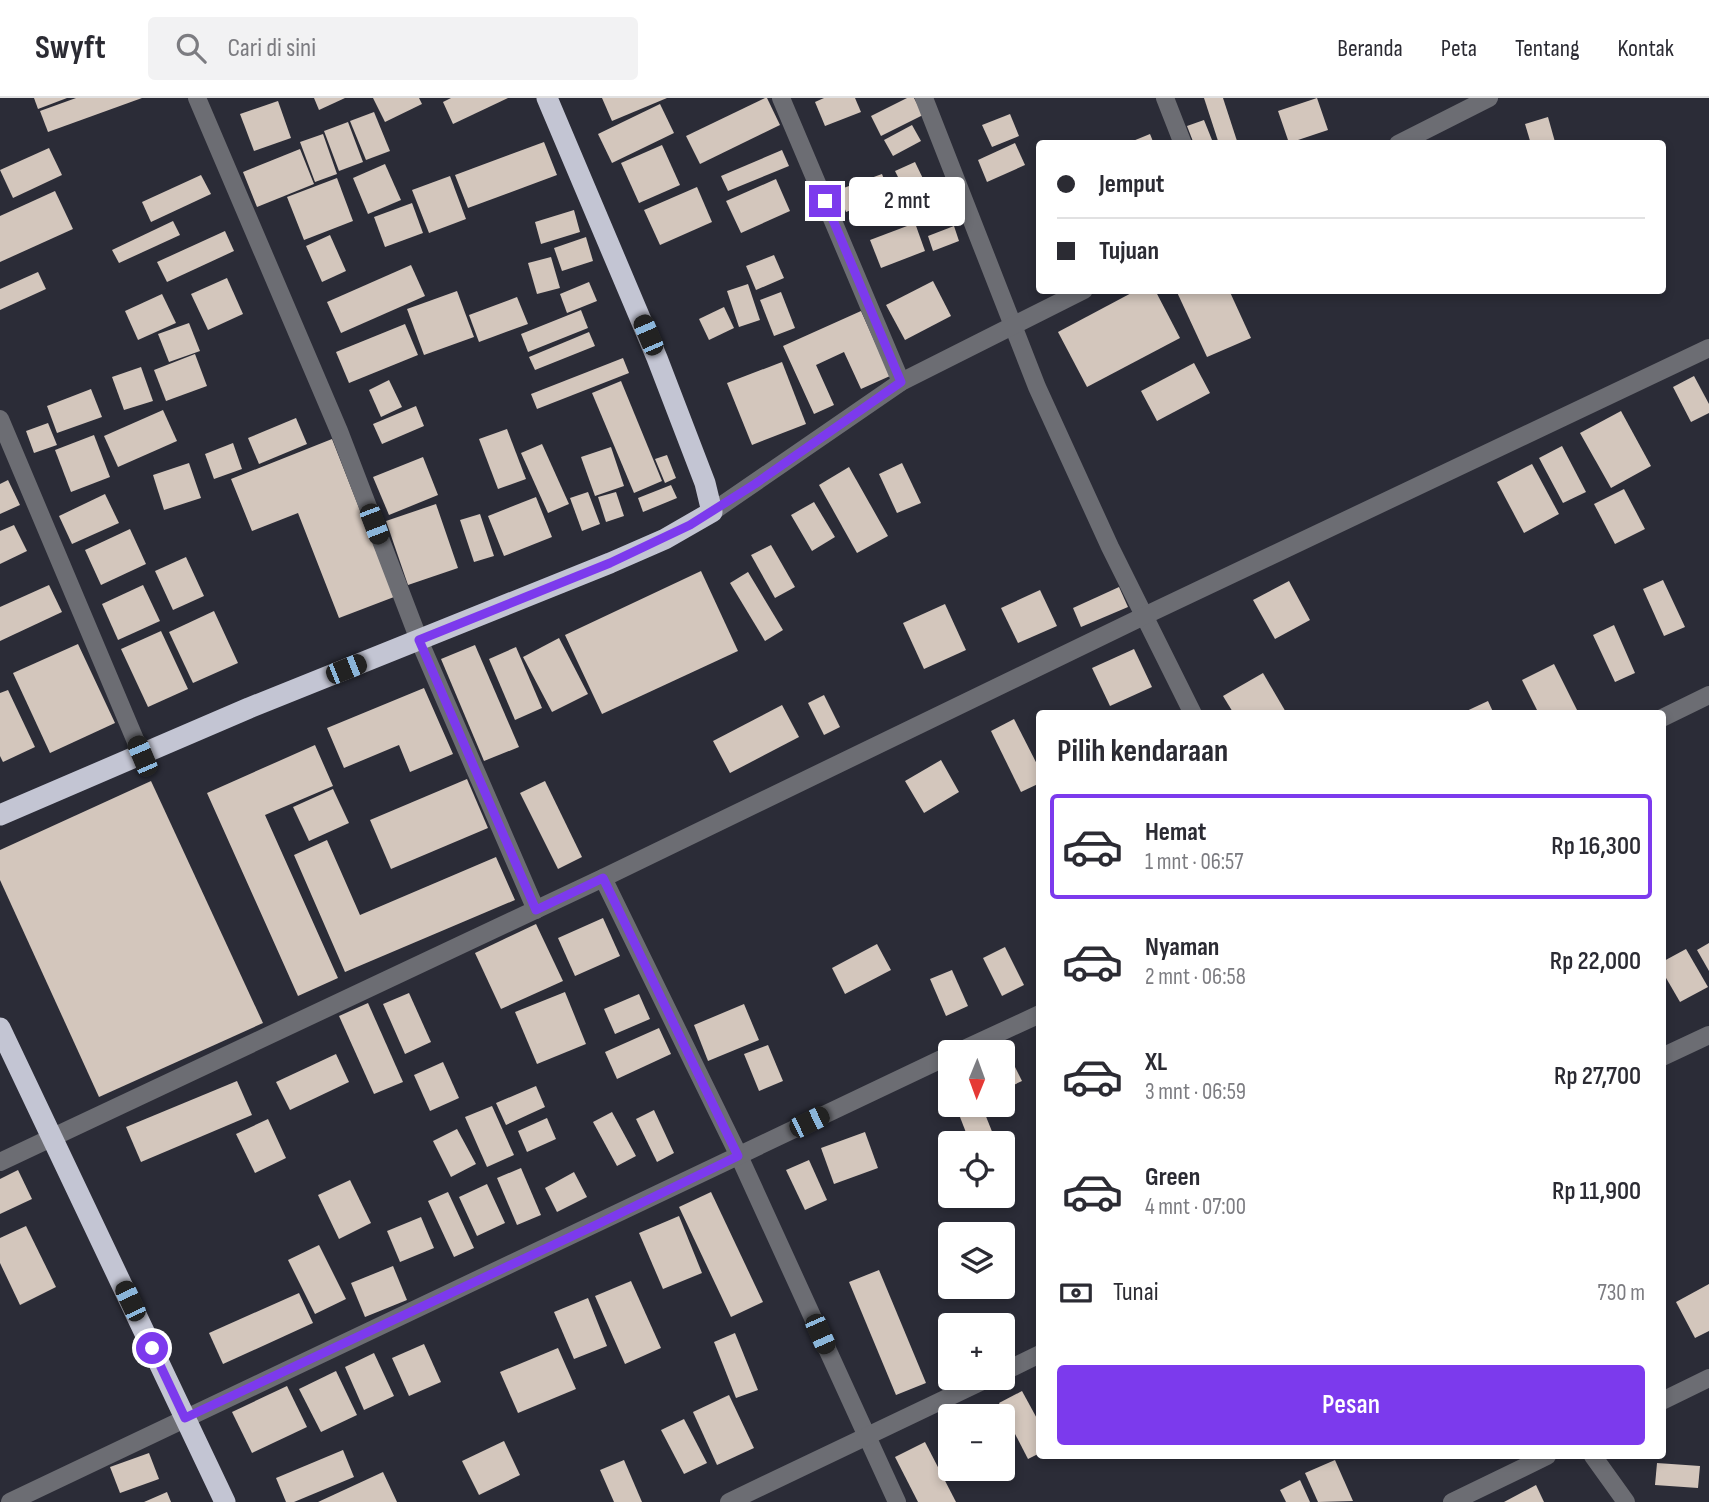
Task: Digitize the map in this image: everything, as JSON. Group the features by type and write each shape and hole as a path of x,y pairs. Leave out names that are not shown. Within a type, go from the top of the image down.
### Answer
{"highway":[{"path":"0,815 249,708 633,553 712,512 705,483 657,358 547,98"},
{"path":"0,1028 225,1502"}],"street":[{"path":"197,98 339,430 419,640 536,910"},
{"path":"781,98 901,382"},
{"path":"924,98 1056,429 1191,710"},
{"path":"1164,98 1181,140"},
{"path":"1406,140 1489,98"},
{"path":"712,512 901,382 1076,294"},
{"path":"0,1162 536,910 1144,616 1709,348"},
{"path":"0,419 142,756"},
{"path":"1666,716 1709,695"},
{"path":"603,878 738,1156 897,1502"},
{"path":"984,1040 1036,1016"},
{"path":"1666,1055 1709,1035"},
{"path":"10,1502 938,1061"},
{"path":"1015,1366 1036,1356"},
{"path":"1666,1399 1709,1378"},
{"path":"729,1502 963,1390"},
{"path":"1452,1502 1540,1459"},
{"path":"1595,1459 1626,1502"}],"building":[{"path":"34,98 67,98 38,109"},
{"path":"76,98 142,98 48,132 40,111"},
{"path":"314,98 345,98 319,110"},
{"path":"373,98 419,98 422,104 385,122"},
{"path":"451,98 508,98 453,124 443,102"},
{"path":"602,98 667,98 612,121"},
{"path":"765,98 780,125 700,164 686,136"},
{"path":"824,98 855,98 861,112 825,126 815,102"},
{"path":"907,98 914,98 923,115 881,136 871,116"},
{"path":"1204,98 1223,98 1237,140 1218,140"},
{"path":"1317,98 1328,130 1298,140 1288,140 1278,111"},
{"path":"278,101 291,138 254,151 240,114"},
{"path":"660,104 674,133 612,163 598,134"},
{"path":"374,112 390,151 366,160 350,121"},
{"path":"1010,114 1019,136 992,147 982,125"},
{"path":"1548,117 1554,140 1530,140 1525,124"},
{"path":"1204,120 1212,140 1192,140 1187,126"},
{"path":"348,122 363,162 339,171 324,131"},
{"path":"912,125 921,141 893,156 884,140"},
{"path":"323,134 337,174 315,182 300,142"},
{"path":"1150,134 1152,140 1135,140"},
{"path":"544,142 557,175 468,208 455,175"},
{"path":"1015,143 1025,165 987,182 978,160"},
{"path":"662,145 680,185 639,203 621,163"},
{"path":"49,148 62,175 13,198 0,170"},
{"path":"300,149 314,184 257,207 243,172"},
{"path":"782,150 789,166 728,191 721,176"},
{"path":"915,162 927,187 908,197 895,171"},
{"path":"385,164 401,200 368,214 353,178"},
{"path":"882,174 890,195 846,212 838,190"},
{"path":"201,175 211,194 151,222 142,202"},
{"path":"450,176 466,219 429,233 412,190"},
{"path":"337,178 353,221 304,240 287,197"},
{"path":"776,179 790,211 741,233 726,201"},
{"path":"697,187 712,222 660,245 644,210"},
{"path":"55,191 73,229 0,262 0,216"},
{"path":"412,203 423,233 385,247 374,217"},
{"path":"574,210 580,232 541,244 535,222"},
{"path":"173,221 180,235 119,263 112,250"},
{"path":"915,223 925,251 881,268 870,240"},
{"path":"954,226 959,241 933,251 928,236"},
{"path":"225,231 234,251 167,282 157,262"},
{"path":"330,235 346,271 322,282 306,246"},
{"path":"586,237 593,261 562,271 554,248"},
{"path":"774,255 784,278 756,290 746,266"},
{"path":"551,257 560,288 537,294 528,263"},
{"path":"411,265 425,296 341,333 327,302"},
{"path":"38,272 46,289 0,310 0,289"},
{"path":"227,278 243,314 208,330 191,294"},
{"path":"933,281 951,316 905,340 886,305"},
{"path":"589,282 597,301 567,313 560,294"},
{"path":"748,284 760,320 739,327 727,291"},
{"path":"457,291 474,337 424,355 407,309"},
{"path":"781,292 795,328 774,336 760,300"},
{"path":"162,294 176,323 138,340 125,311"},
{"path":"1129,294 1157,294 1180,338 1087,387 1058,332"},
{"path":"1178,294 1231,294 1251,338 1207,357"},
{"path":"517,297 528,324 479,342 469,315"},
{"path":"724,307 734,328 709,340 699,319"},
{"path":"581,310 588,328 528,352 521,334"},
{"path":"861,311 890,376 861,389 844,352 816,365 834,405 814,414 783,346"},
{"path":"189,323 200,351 169,362 158,334"},
{"path":"405,324 418,355 349,383 336,352"},
{"path":"589,332 595,346 535,370 529,357"},
{"path":"195,354 207,386 166,401 154,370"},
{"path":"623,358 629,373 537,409 531,394"},
{"path":"782,362 806,424 752,445 727,383"},
{"path":"1194,363 1210,393 1157,421 1141,391"},
{"path":"141,367 153,401 124,410 112,377"},
{"path":"1694,376 1709,404 1709,413 1691,422 1673,387"},
{"path":"389,380 402,407 381,417 369,390"},
{"path":"621,381 662,481 634,493 592,393"},
{"path":"91,389 102,417 57,433 47,406"},
{"path":"416,406 424,426 382,444 373,424"},
{"path":"163,410 177,441 118,467 104,436"},
{"path":"1621,411 1651,466 1611,488 1580,433"},
{"path":"296,418 307,444 259,464 248,438"},
{"path":"48,423 57,445 34,453 26,431"},
{"path":"507,429 526,479 498,489 479,439"},
{"path":"94,435 110,477 71,492 55,450"},
{"path":"332,439 394,597 339,618 298,513 252,531 231,479"},
{"path":"233,443 242,469 214,479 205,454"},
{"path":"542,444 569,504 548,513 521,453"},
{"path":"1562,446 1586,492 1563,503 1539,458"},
{"path":"611,447 624,486 595,496 581,457"},
{"path":"667,455 676,478 665,483 655,459"},
{"path":"423,457 438,495 389,515 373,477"},
{"path":"189,463 201,498 164,510 153,475"},
{"path":"902,463 921,503 897,513 879,474"},
{"path":"1532,464 1559,514 1524,533 1497,482"},
{"path":"849,467 888,536 857,553 819,485"},
{"path":"8,480 20,505 0,514 0,484"},
{"path":"671,485 677,498 643,512 638,498"},
{"path":"1624,489 1645,529 1615,544 1594,504"},
{"path":"588,492 600,524 582,531 570,498"},
{"path":"616,492 624,516 606,522 598,497"},
{"path":"105,494 119,523 72,544 59,516"},
{"path":"536,497 552,537 504,556 488,516"},
{"path":"814,502 835,537 812,551 791,515"},
{"path":"436,504 458,568 408,585 386,521"},
{"path":"480,514 494,556 474,562 460,520"},
{"path":"14,525 27,551 0,564 0,531"},
{"path":"130,529 146,564 101,585 85,550"},
{"path":"771,545 795,587 775,598 751,555"},
{"path":"186,557 204,596 173,610 155,571"},
{"path":"701,571 738,651 602,714 565,635"},
{"path":"748,572 783,630 765,641 730,583"},
{"path":"1663,580 1685,627 1664,636 1643,589"},
{"path":"1289,581 1310,620 1275,639 1253,600"},
{"path":"49,585 62,612 0,641 0,607"},
{"path":"143,585 160,621 118,640 102,604"},
{"path":"1119,587 1128,607 1081,627 1073,608"},
{"path":"1040,590 1057,626 1018,643 1001,608"},
{"path":"945,604 966,650 924,669 903,623"},
{"path":"214,611 238,663 193,683 169,632"},
{"path":"1614,625 1635,673 1615,682 1593,635"},
{"path":"161,631 188,689 148,707 121,649"},
{"path":"559,638 588,694 552,712 523,657"},
{"path":"78,644 115,723 50,753 13,673"},
{"path":"475,645 519,747 484,761 441,659"},
{"path":"516,647 542,708 515,720 489,659"},
{"path":"1134,649 1152,687 1110,706 1092,668"},
{"path":"1554,664 1577,710 1537,710 1522,680"},
{"path":"1263,673 1285,710 1232,710 1223,696"},
{"path":"424,688 453,754 410,772 399,745 344,768 327,728"},
{"path":"8,690 35,747 3,762 0,756 0,693"},
{"path":"824,695 840,727 824,735 808,703"},
{"path":"1488,701 1492,710 1469,710"},
{"path":"782,705 799,737 730,773 713,741"},
{"path":"1014,719 1036,762 1036,785 1021,792 991,731"},
{"path":"315,745 333,786 265,815 338,978 298,996 207,793"},
{"path":"941,760 959,792 924,813 905,781"},
{"path":"467,779 488,828 391,869 370,820"},
{"path":"151,781 263,1023 99,1097 0,880 0,850"},
{"path":"545,781 582,857 558,869 520,793"},
{"path":"333,789 349,823 309,841 293,807"},
{"path":"327,840 360,915 496,857 515,900 345,972 294,855"},
{"path":"603,918 620,956 575,976 558,938"},
{"path":"536,924 563,981 501,1009 475,953"},
{"path":"1709,943 1709,971 1697,950"},
{"path":"877,944 891,970 845,994 832,968"},
{"path":"1005,947 1024,985 1002,996 983,958"},
{"path":"1686,949 1708,987 1680,1002 1666,978 1666,960"},
{"path":"952,970 968,1006 946,1016 930,979"},
{"path":"565,992 586,1044 537,1064 515,1012"},
{"path":"409,993 431,1042 405,1054 383,1004"},
{"path":"639,994 650,1019 615,1034 604,1009"},
{"path":"368,1003 403,1082 374,1094 339,1016"},
{"path":"744,1004 759,1040 708,1061 694,1025"},
{"path":"659,1028 671,1054 617,1079 605,1052"},
{"path":"768,1045 783,1081 759,1091 744,1054"},
{"path":"336,1054 349,1082 290,1110 276,1082"},
{"path":"443,1062 459,1098 430,1111 414,1075"},
{"path":"1015,1067 1022,1081 1015,1084"},
{"path":"237,1081 252,1115 141,1162 126,1127"},
{"path":"536,1086 545,1107 506,1125 496,1103"},
{"path":"492,1106 514,1155 487,1167 465,1117"},
{"path":"654,1110 674,1153 657,1162 636,1119"},
{"path":"612,1112 636,1156 617,1166 593,1122"},
{"path":"960,1117 986,1117 992,1131 965,1131"},
{"path":"547,1118 556,1139 527,1152 518,1131"},
{"path":"268,1119 286,1158 255,1173 236,1134"},
{"path":"457,1129 476,1164 451,1177 433,1141"},
{"path":"865,1132 878,1168 834,1184 821,1148"},
{"path":"809,1160 827,1200 805,1210 786,1170"},
{"path":"521,1168 541,1215 517,1225 497,1178"},
{"path":"18,1170 32,1199 0,1214 0,1179"},
{"path":"574,1172 587,1197 557,1212 545,1188"},
{"path":"350,1180 371,1223 339,1239 318,1195"},
{"path":"487,1184 505,1223 477,1236 459,1197"},
{"path":"448,1192 474,1248 454,1257 428,1201"},
{"path":"711,1192 763,1302 731,1317 679,1207"},
{"path":"679,1216 702,1273 663,1289 639,1233"},
{"path":"421,1217 434,1248 400,1262 387,1231"},
{"path":"26,1226 56,1287 20,1305 0,1263 0,1238"},
{"path":"319,1245 346,1299 315,1314 288,1260"},
{"path":"393,1266 407,1300 365,1317 351,1283"},
{"path":"879,1270 926,1383 896,1395 849,1282"},
{"path":"631,1281 661,1348 625,1364 595,1296"},
{"path":"1709,1284 1709,1331 1695,1338 1676,1302"},
{"path":"299,1293 313,1323 223,1364 209,1333"},
{"path":"588,1298 607,1346 574,1359 554,1312"},
{"path":"735,1333 758,1390 736,1398 714,1342"},
{"path":"424,1344 441,1382 409,1396 392,1358"},
{"path":"558,1348 576,1389 518,1413 500,1372"},
{"path":"374,1353 394,1396 364,1410 345,1367"},
{"path":"336,1371 357,1415 321,1432 299,1389"},
{"path":"287,1386 307,1427 252,1453 232,1412"},
{"path":"1022,1391 1036,1417 1036,1455 1028,1459 1015,1434 1015,1404 1000,1404"},
{"path":"729,1395 754,1448 717,1465 693,1412"},
{"path":"684,1419 707,1463 684,1474 661,1430"},
{"path":"504,1441 520,1475 479,1495 462,1461"},
{"path":"925,1442 938,1467 938,1481 945,1481 956,1502 918,1502 895,1457"},
{"path":"343,1450 354,1477 294,1502 286,1502 276,1478"},
{"path":"149,1453 159,1479 120,1493 110,1467"},
{"path":"624,1460 642,1502 614,1502 600,1470"},
{"path":"1335,1460 1353,1501 1318,1502 1305,1473"},
{"path":"1657,1463 1700,1466 1698,1488 1655,1485"},
{"path":"383,1472 397,1502 318,1502"},
{"path":"1300,1480 1310,1502 1286,1502 1280,1490"},
{"path":"1536,1485 1544,1502 1504,1502"},
{"path":"167,1492 171,1502 144,1502"}],"route":[{"path":"152,1348 185,1418 738,1156 603,878 536,910 419,640 664,539 755,484 901,382 825,201"}]}
